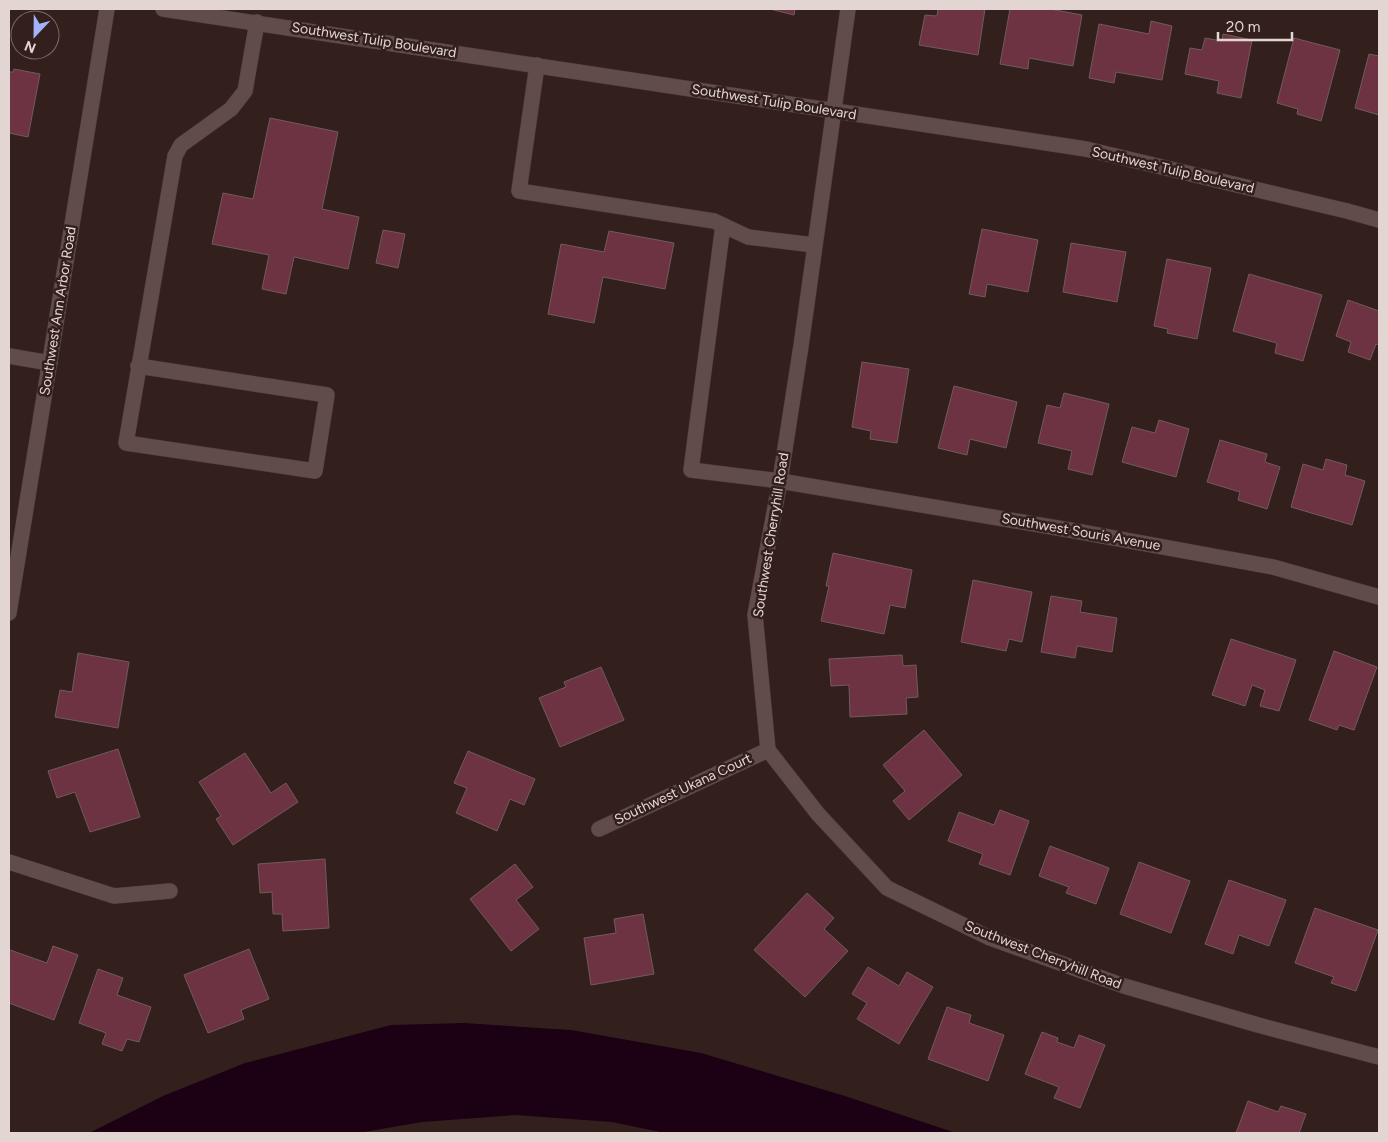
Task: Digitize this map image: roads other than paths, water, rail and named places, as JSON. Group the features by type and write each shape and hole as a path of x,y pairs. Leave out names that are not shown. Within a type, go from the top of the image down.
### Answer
{"street":[{"name":"Southwest Ann Arbor Road","path":"9,614 107,9"},
{"name":"Southwest Tulip Boulevard","path":"163,9 537,65 832,112 1086,149 1338,208 1379,220"},
{"name":"Southwest Cherryhill Road","path":"848,9 832,112 801,346 780,481 755,616 768,750 818,814 886,888 990,938 1124,986 1258,1026 1379,1057"},
{"path":"138,366 327,396 315,471 126,443 138,366 175,156 181,145 230,109 245,91 257,22"},
{"path":"537,65 519,191 714,220 748,237 814,245"},
{"name":"Southwest Souris Avenue","path":"723,225 691,470 780,481 1273,567 1379,597"},
{"path":"9,356 50,363"},
{"name":"Southwest Ukana Court","path":"599,828 768,750"},
{"path":"9,862 114,896 170,891"}]}
